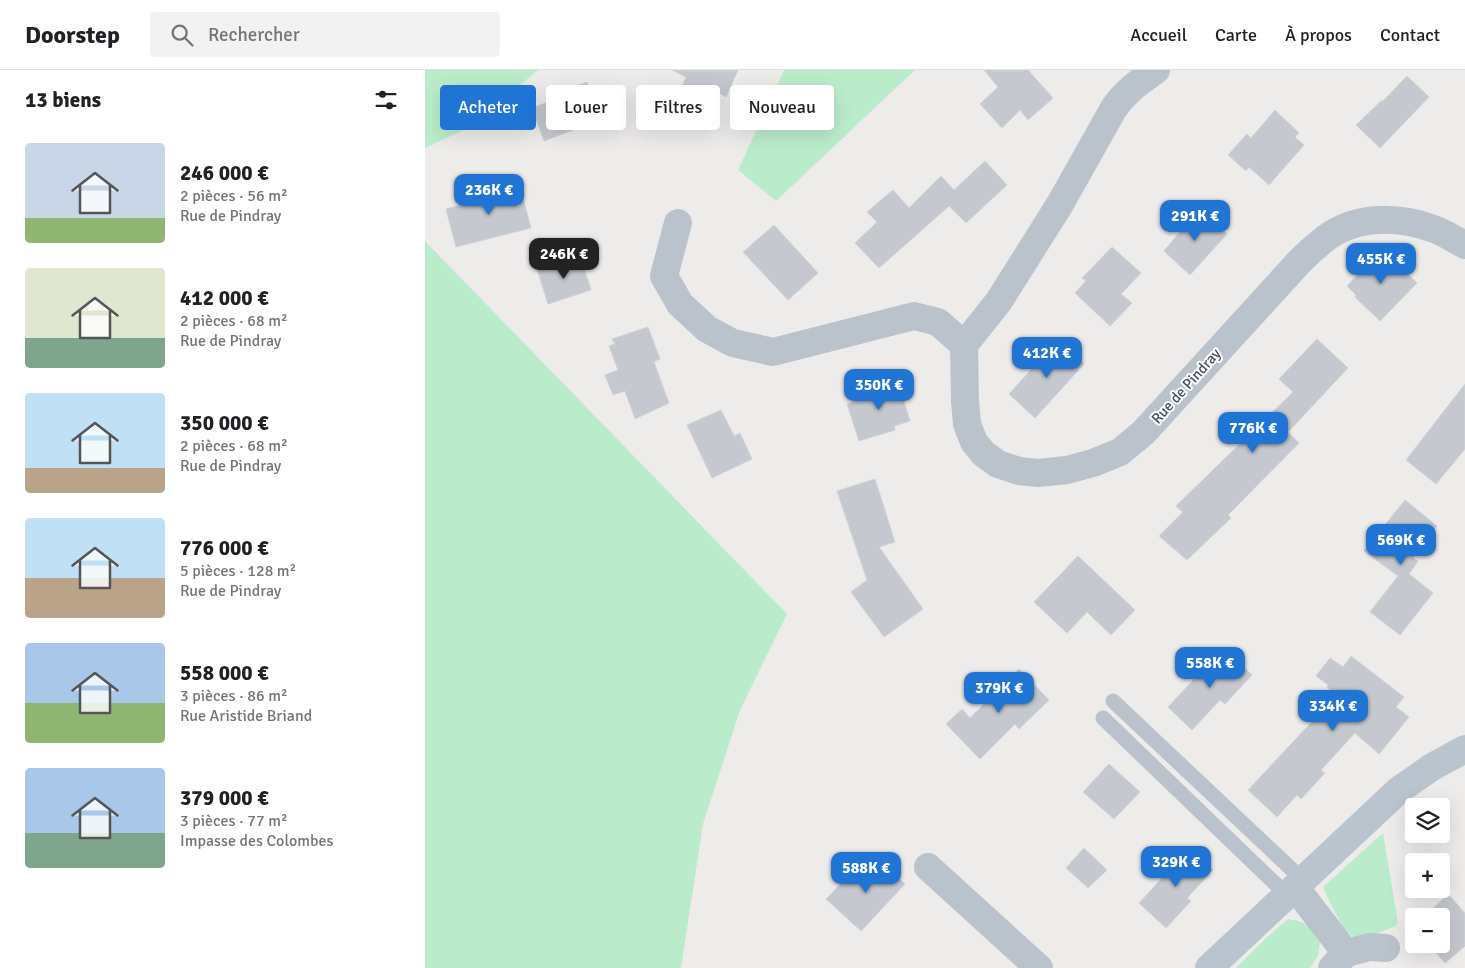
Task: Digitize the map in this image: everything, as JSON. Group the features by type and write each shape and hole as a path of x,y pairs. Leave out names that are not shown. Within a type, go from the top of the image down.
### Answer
{"street":[{"path":"678,223 664,276 680,304 707,329 733,343 773,352 914,316 938,322 964,345 999,301 1061,204 1114,108 1124,94 1156,70"},
{"name":"Rue de Pindray","path":"964,345 967,424 974,442 984,454 998,464 1019,471 1038,473 1067,470 1093,463 1120,452 1143,433 1300,261 1327,237 1351,224 1374,220 1401,220 1434,229 1465,245"},
{"path":"1209,968 1399,790 1432,767 1465,749"},
{"path":"929,867 1039,968"},
{"path":"1295,887 1339,960 1370,947 1386,948"}],"lane":[{"path":"1113,700 1295,887"},
{"path":"1103,718 1295,887"}],"green space":[{"path":"425,70 538,70 520,85 440,85 440,130 464,130 425,148"},
{"path":"784,70 915,70 776,201 738,170 756,130 834,130 834,85 777,85"},
{"path":"425,241 787,614 740,710 703,824 681,968 425,968"},
{"path":"1383,833 1398,923 1396,926 1370,936 1354,938 1343,927 1323,887"},
{"path":"1288,919 1307,925 1320,941 1318,956 1310,968 1236,968 1264,940"}],"building":[{"path":"672,70 738,70 726,97 720,94 720,85 682,85 686,77"},
{"path":"984,70 1028,70 1053,98 1028,120 1020,110 1002,128 980,104 998,87"},
{"path":"1407,76 1429,97 1380,148 1356,125"},
{"path":"546,103 546,130 573,130 544,141 536,119 536,107"},
{"path":"1275,110 1299,133 1295,137 1304,145 1269,185 1249,167 1246,171 1228,155 1247,134 1251,138"},
{"path":"985,161 1007,185 966,223 949,206 879,268 855,243 877,222 867,212 893,190 909,208 941,176 954,190"},
{"path":"519,183 531,228 456,247 446,209 483,199 481,193"},
{"path":"1199,209 1227,234 1190,275 1164,251"},
{"path":"774,225 818,273 788,300 743,252"},
{"path":"1112,247 1141,273 1121,294 1132,303 1110,326 1075,293 1086,281 1082,278"},
{"path":"1381,250 1417,283 1380,321 1355,297 1356,295 1347,286"},
{"path":"580,255 591,290 548,304 537,269"},
{"path":"648,327 660,359 654,362 669,403 635,419 625,391 613,395 605,375 618,370 609,346 615,344 612,339"},
{"path":"1059,339 1084,364 1035,418 1009,394"},
{"path":"1317,339 1348,368 1288,432 1299,443 1228,515 1231,518 1187,560 1159,536 1183,512 1176,506 1293,392 1279,379"},
{"path":"897,380 910,421 894,426 895,430 859,441 847,404 873,397 869,388"},
{"path":"1465,384 1465,449 1436,484 1406,460"},
{"path":"721,410 734,436 740,433 752,459 712,478 687,425"},
{"path":"875,479 895,542 879,547 923,609 884,637 851,592 867,580 837,491"},
{"path":"1405,500 1437,526 1413,558 1418,561 1409,574 1433,593 1400,635 1370,612 1398,576 1364,551"},
{"path":"1078,556 1135,610 1111,635 1087,612 1067,633 1034,602"},
{"path":"1223,648 1252,675 1225,704 1220,700 1192,730 1168,707"},
{"path":"1351,656 1404,697 1396,707 1409,717 1379,754 1355,733 1321,770 1325,773 1301,799 1297,795 1277,817 1248,790 1337,695 1316,676 1330,658 1343,667"},
{"path":"1019,669 1049,700 1019,729 1015,724 980,759 946,724 962,709 970,718"},
{"path":"1109,764 1140,792 1114,819 1083,792"},
{"path":"1084,848 1107,870 1088,888 1066,868"},
{"path":"1190,848 1213,870 1187,898 1191,901 1166,928 1139,903"},
{"path":"877,858 905,884 861,931 826,899 853,871 859,877"},
{"path":"1450,896 1465,913 1465,946 1445,963 1436,953 1450,953 1450,908 1433,908 1444,898 1450,898"}]}
